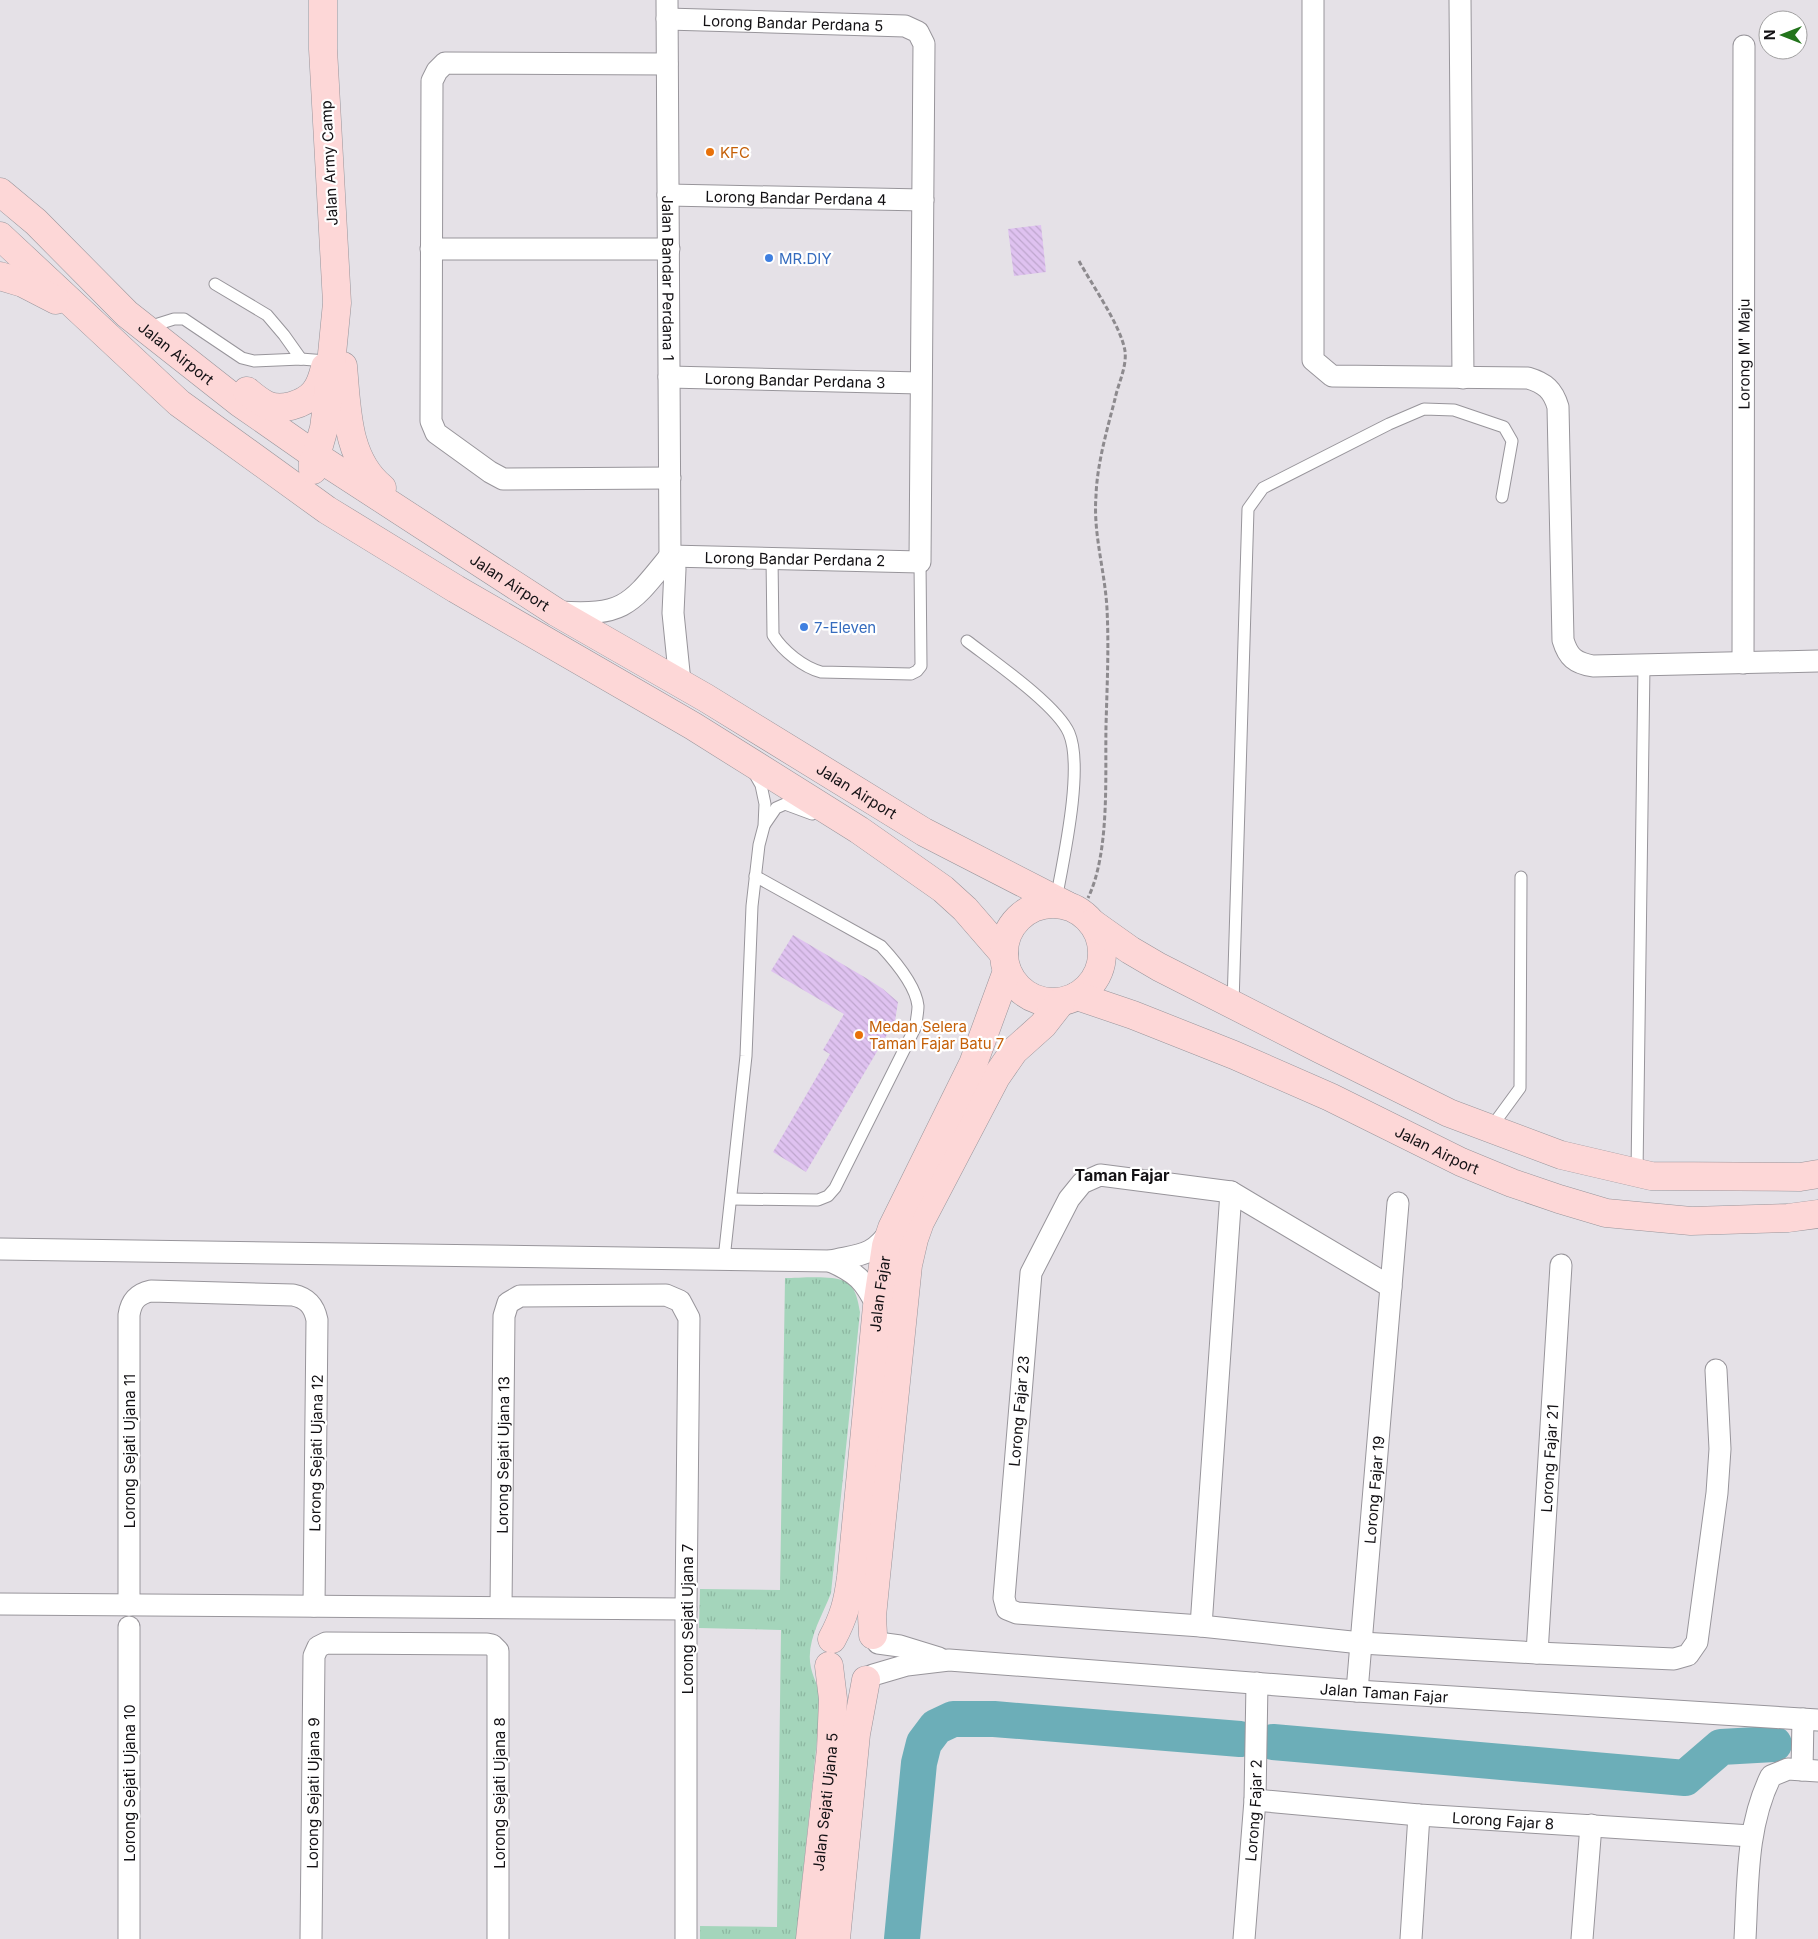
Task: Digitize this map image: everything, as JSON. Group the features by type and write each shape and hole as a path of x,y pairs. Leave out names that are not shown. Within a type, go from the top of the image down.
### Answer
{"main road":[{"name":"Jalan Army Camp","path":"323,0 323,49 336,314"},
{"name":"Jalan Airport","path":"0,192 36,222 127,314 240,403 316,456 556,612 680,682 924,832 974,860 1074,910 1130,950 1449,1113 1561,1155 1651,1176 1688,1177 1812,1173"},
{"name":"Jalan Airport","path":"0,236 179,403 327,510 740,755 859,830 943,889 965,909 1005,962"},
{"path":"0,276 23,283 84,314"},
{"path":"105,292 267,405 274,407 286,408 306,401 320,384 314,360 336,314"},
{"path":"336,314 324,428 313,462 313,473 321,487 331,495 534,615 607,676"},
{"path":"336,314 346,403 359,460 367,474 381,487 453,532 468,554"},
{"path":"1044,904 1074,910 1100,938 1102,955 1099,971 1090,986 1069,999 1044,1002 1028,996 1016,985 1005,962 1005,942 1009,932 1023,914 1044,904"},
{"name":"Jalan Fajar","path":"832,1639 847,1605 851,1577 877,1306 886,1246 892,1228 973,1064 1005,962"},
{"name":"Jalan Airport","path":"1069,999 1133,1015 1234,1055 1330,1097 1460,1162 1512,1183 1606,1213 1691,1222 1788,1218 1818,1214"},
{"name":"Jalan Fajar","path":"875,1639 876,1576 908,1265 914,1240 920,1222 996,1077 1014,1051 1069,999"},
{"path":"856,1628 865,1630 875,1639 881,1651 881,1660 870,1678 848,1682 840,1679 833,1673 827,1657 828,1647 832,1639 839,1632 856,1628"},
{"name":"Jalan Sejati Ujana 5","path":"810,1939 832,1749 833,1699 829,1666"},
{"name":"Jalan Sejati Ujana 5","path":"836,1939 856,1734 870,1678"}],"street":[{"path":"1313,0 1313,360 1332,376 1528,378 1548,387 1555,395 1558,407 1563,640 1570,658 1580,664 1592,666 1818,661"},
{"path":"1460,0 1462,378"},
{"name":"Lorong Bandar Perdana 5","path":"667,10 905,26 918,32 924,44 923,200"},
{"name":"Jalan Bandar Perdana 1","path":"667,10 670,556 675,570 673,613 680,682"},
{"name":"Lorong M' Maju","path":"1743,663 1744,46"},
{"path":"668,64 445,63 437,72 432,81 430,421 436,433 502,479 670,478"},
{"name":"Lorong Bandar Perdana 4","path":"668,195 923,200"},
{"path":"920,562 923,200"},
{"path":"431,249 668,249"},
{"name":"Lorong Bandar Perdana 3","path":"669,377 920,383"},
{"path":"556,612 584,614 618,608 630,601 670,556"},
{"name":"Lorong Bandar Perdana 2","path":"670,556 920,562"},
{"name":"Lorong Fajar 23","path":"1201,1626 1017,1613 1007,1609 1004,1598 1031,1274 1069,1199 1082,1183 1100,1175 1231,1192"},
{"path":"1391,1287 1231,1192 1201,1626 1361,1643 1674,1659 1688,1655 1698,1642 1718,1493 1720,1449 1716,1370"},
{"name":"Lorong Fajar 19","path":"1357,1691 1398,1203"},
{"path":"0,1249 830,1261 868,1253 882,1243 892,1228"},
{"path":"830,1261 850,1269 859,1276 867,1286 877,1306"},
{"name":"Lorong Fajar 21","path":"1537,1653 1561,1265"},
{"name":"Lorong Sejati Ujana 11","path":"129,1605 130,1306 143,1292 151,1291 293,1294 310,1302"},
{"name":"Lorong Sejati Ujana 13","path":"501,1607 504,1316 508,1303 520,1296 666,1295 680,1301"},
{"name":"Lorong Sejati Ujana 7","path":"680,1301 689,1318 686,1609 686,1939"},
{"name":"Lorong Sejati Ujana 12","path":"310,1302 315,1310 317,1320 314,1606"},
{"path":"0,1604 686,1609"},
{"name":"Lorong Sejati Ujana 10","path":"129,1627 129,1939"},
{"path":"875,1639 949,1660"},
{"name":"Lorong Sejati Ujana 8","path":"318,1647 326,1643 336,1643 487,1644 496,1648 499,1656 498,1939"},
{"name":"Lorong Sejati Ujana 9","path":"312,1939 314,1656 318,1647"},
{"path":"870,1678 907,1665 949,1660"},
{"name":"Jalan Taman Fajar","path":"949,1660 1357,1691 1811,1720"},
{"name":"Lorong Fajar 2","path":"1244,1939 1256,1800 1257,1683"},
{"path":"1745,1939 1751,1836 1763,1792 1771,1776 1788,1770 1810,1771 1811,1720"},
{"name":"Lorong Fajar 8","path":"1256,1800 1419,1815 1751,1836"},
{"path":"1411,1939 1419,1815"},
{"path":"1582,1939 1590,1825"}],"lane":[{"path":"215,284 267,315 284,335 314,360"},
{"path":"154,325 174,319 184,319 242,358 254,361 314,360"},
{"path":"1233,1004 1248,509 1263,488 1388,424 1424,409 1454,410 1504,427 1512,441 1502,497"},
{"path":"772,558 773,635 778,643 810,669 821,672 910,674 917,672 921,666 920,562"},
{"path":"967,641 1054,711 1069,733 1074,762 1069,828 1074,910"},
{"path":"1637,1173 1644,665"},
{"path":"724,1259 746,1056 752,906 764,826 765,804 754,771 740,755"},
{"path":"764,826 776,808 785,804 859,830"},
{"path":"731,1199 818,1200 828,1196 834,1188 916,1026 918,1006 913,990 894,960 881,946 755,876"},
{"path":"1490,1129 1520,1088 1521,878"}],"path":[{"path":"1074,910 1092,889 1105,822 1107,608 1096,518 1096,495 1102,457 1124,369 1126,353 1121,335 1079,261"}],"green space":[{"path":"824,1277 844,1281 854,1290 860,1312 831,1593 815,1630 810,1649 811,1668 821,1702 796,1939 700,1939 700,1926 777,1927 781,1630 699,1628 700,1589 780,1590 785,1278"}],"building":[{"path":"1041,225 1046,272 1014,276 1008,229"},
{"path":"793,935 866,978 898,1002 895,1021 806,1172 773,1152 830,1054 823,1050 844,1014 771,971"}],"waterway":[{"path":"902,1939 919,1763 924,1743 936,1727 953,1719 994,1719 1240,1739"},
{"path":"1273,1742 1685,1778 1721,1747 1774,1744"}],"place":[{"name":"KFC","path":"710,152"},
{"name":"MR.DIY","path":"769,258"},
{"name":"7-Eleven","path":"804,627"},
{"name":"Medan Selera Taman Fajar Batu 7","path":"859,1035"}],"district":[{"name":"Taman Fajar","path":"1122,1175"}]}
